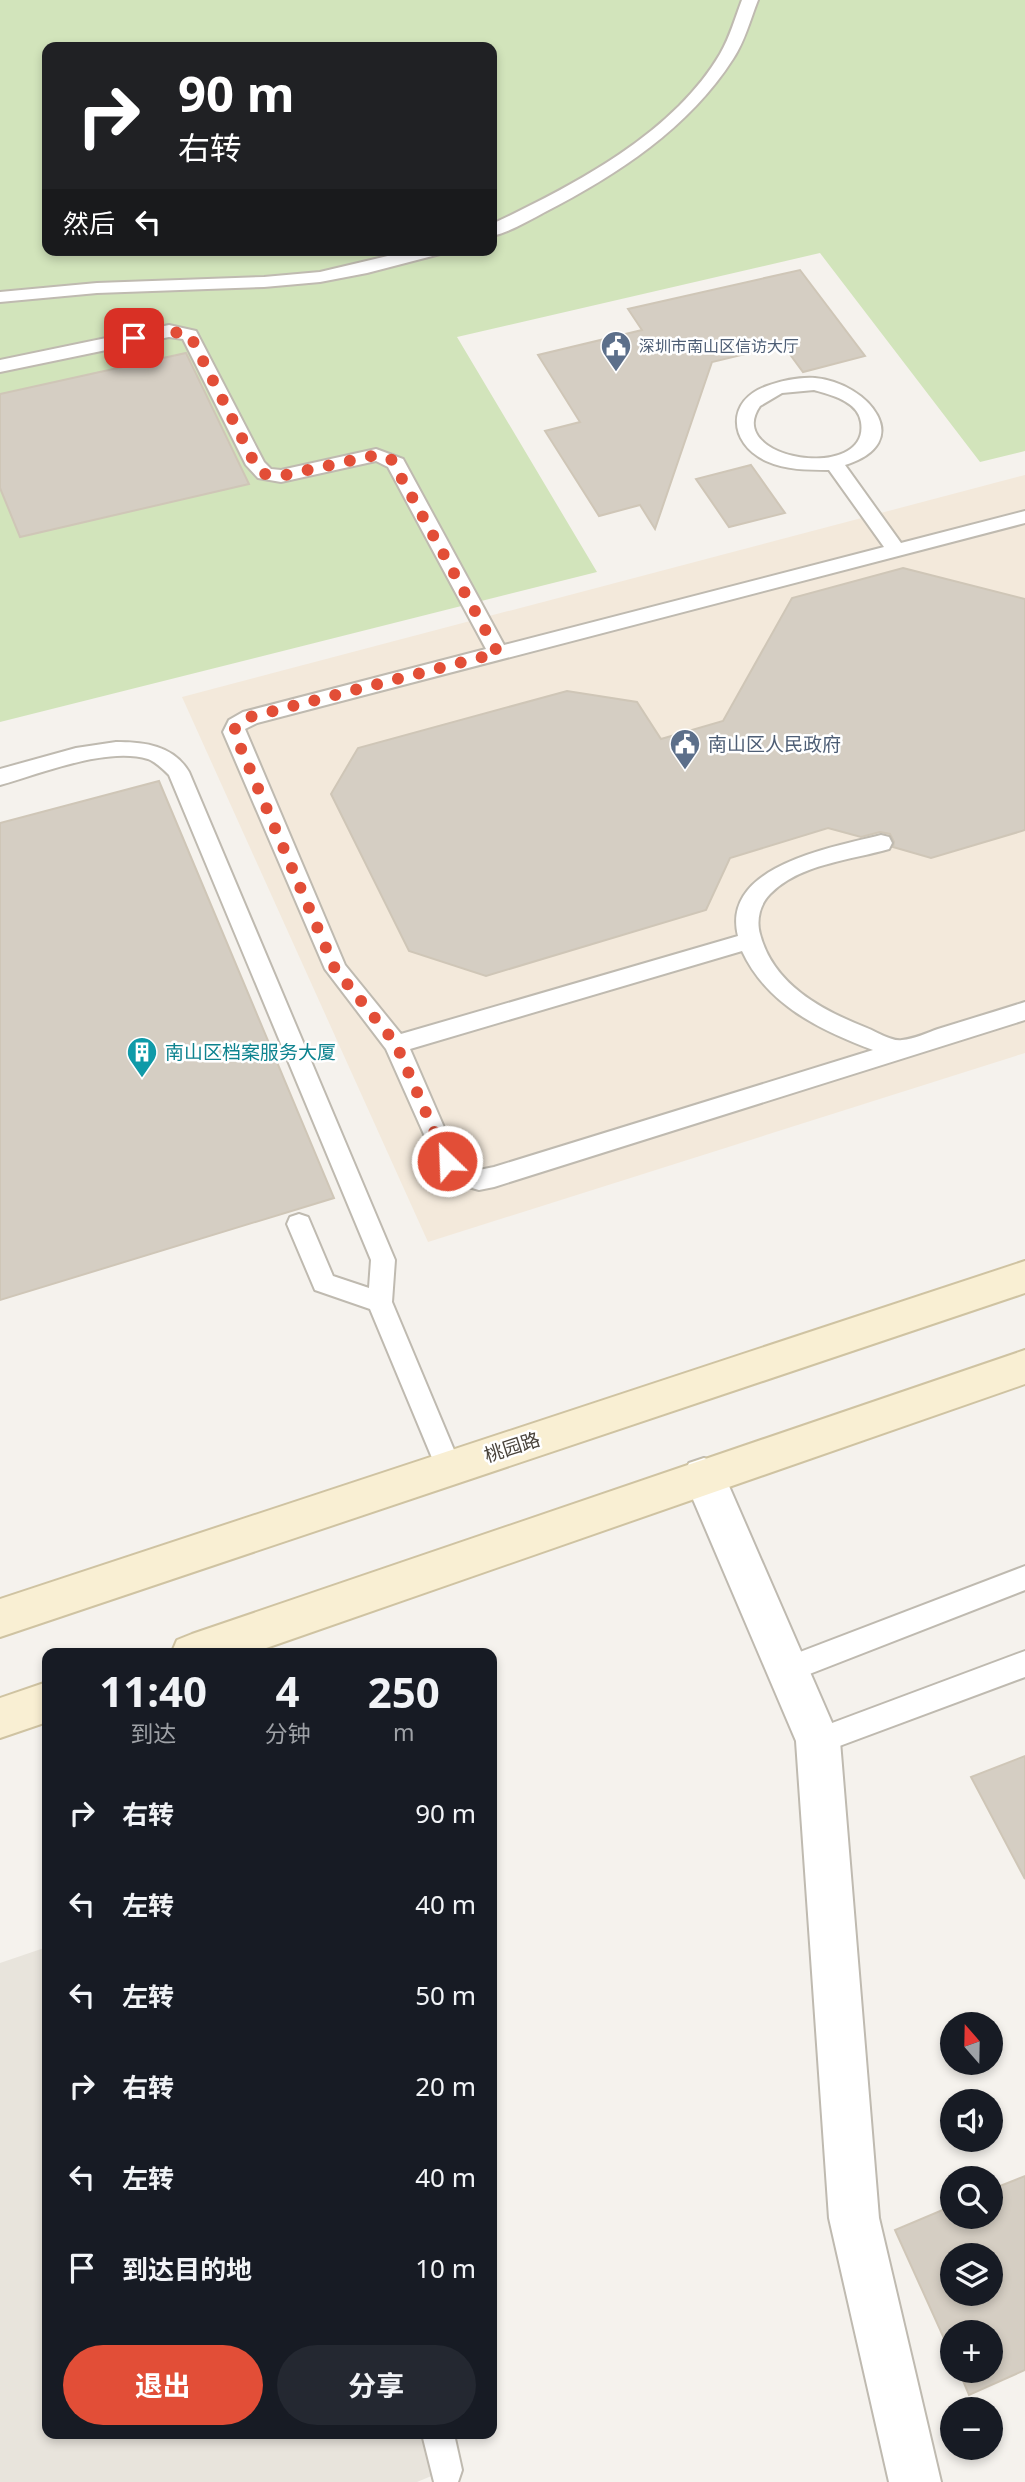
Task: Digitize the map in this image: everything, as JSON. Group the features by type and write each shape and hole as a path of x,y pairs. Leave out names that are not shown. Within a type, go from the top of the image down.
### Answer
{"main road":[{"name":"桃园路","path":"0,1618 1025,1277"},
{"path":"217,1648 704,1476 1025,1367"},
{"path":"0,1718 42,1704"}],"street":[{"path":"704,1476 789,1668 818,1741 854,2218 915,2482"}],"lane":[{"path":"497,228 581,187 649,142 695,97 727,57 750,0"},
{"path":"0,297 97,288 264,282 320,277 413,256"},
{"path":"0,366 169,331 190,335 256,466 265,474 281,476 376,455 391,459 498,653"},
{"path":"795,385 829,387 848,394 860,402 870,415 874,431 869,442 855,455 834,463 792,463 771,456 747,435 744,420 749,408 760,396 795,385"},
{"path":"834,463 896,550"},
{"path":"1025,517 250,717 236,725 235,738 335,969 396,1044 447,1161 464,1177 479,1180 1025,1011"},
{"path":"0,777 115,749 154,753 168,760 178,772 383,1260 380,1302 449,1469"},
{"path":"881,843 793,869 768,883 752,902 747,921 748,942 775,983 796,1003 850,1032 899,1051"},
{"path":"396,1044 748,942"},
{"path":"299,1224 324,1283 380,1302"},
{"path":"789,1668 1025,1578"},
{"path":"818,1741 1025,1664"},
{"path":"439,2439 446,2470"}],"shaded area":[{"path":"1025,475 1025,1053 428,1242 182,697"},
{"path":"42,1949 42,2439 439,2439 446,2470 417,2482 0,2482 0,1963"}],"green space":[{"path":"0,0 1025,0 1025,451 980,462 820,253 457,337 597,572 0,722"}],"building":[{"path":"800,270 865,356 803,372 783,345 712,362 655,529 640,505 599,516 545,431 580,422 538,355 642,330 628,309"},
{"path":"186,353 249,484 20,537 0,488 0,394"},
{"path":"751,465 785,513 729,527 696,479"},
{"name":"南山区人民政府","path":"903,568 1025,599 1025,830 931,858 893,847 890,834 880,832 861,837 828,828 730,858 706,910 486,976 409,951 331,794 358,748 567,691 637,702 661,739 723,721 792,598"},
{"name":"南山区档案服务大厦","path":"159,781 334,1198 0,1300 0,823"},
{"path":"1025,1756 1025,1879 971,1777"},
{"path":"1025,2176 1025,2370 1003,2380 1003,2320 940,2320 940,2329 895,2230 940,2211 940,2229 1003,2229 1003,2185"},
{"path":"964,2383 996,2383 969,2395"}],"place":[{"name":"深圳市南山区信访大厅","path":"616,373"},
{"name":"南山区人民政府","path":"685,771"},
{"name":"南山区档案服务大厦","path":"142,1079"}],"route":[{"path":"134,338 177,331 185,332 195,340 256,466 265,474 281,476 376,455 396,463 498,653 250,717 241,720 234,732 335,969 378,1018 396,1044 447,1161"}]}
